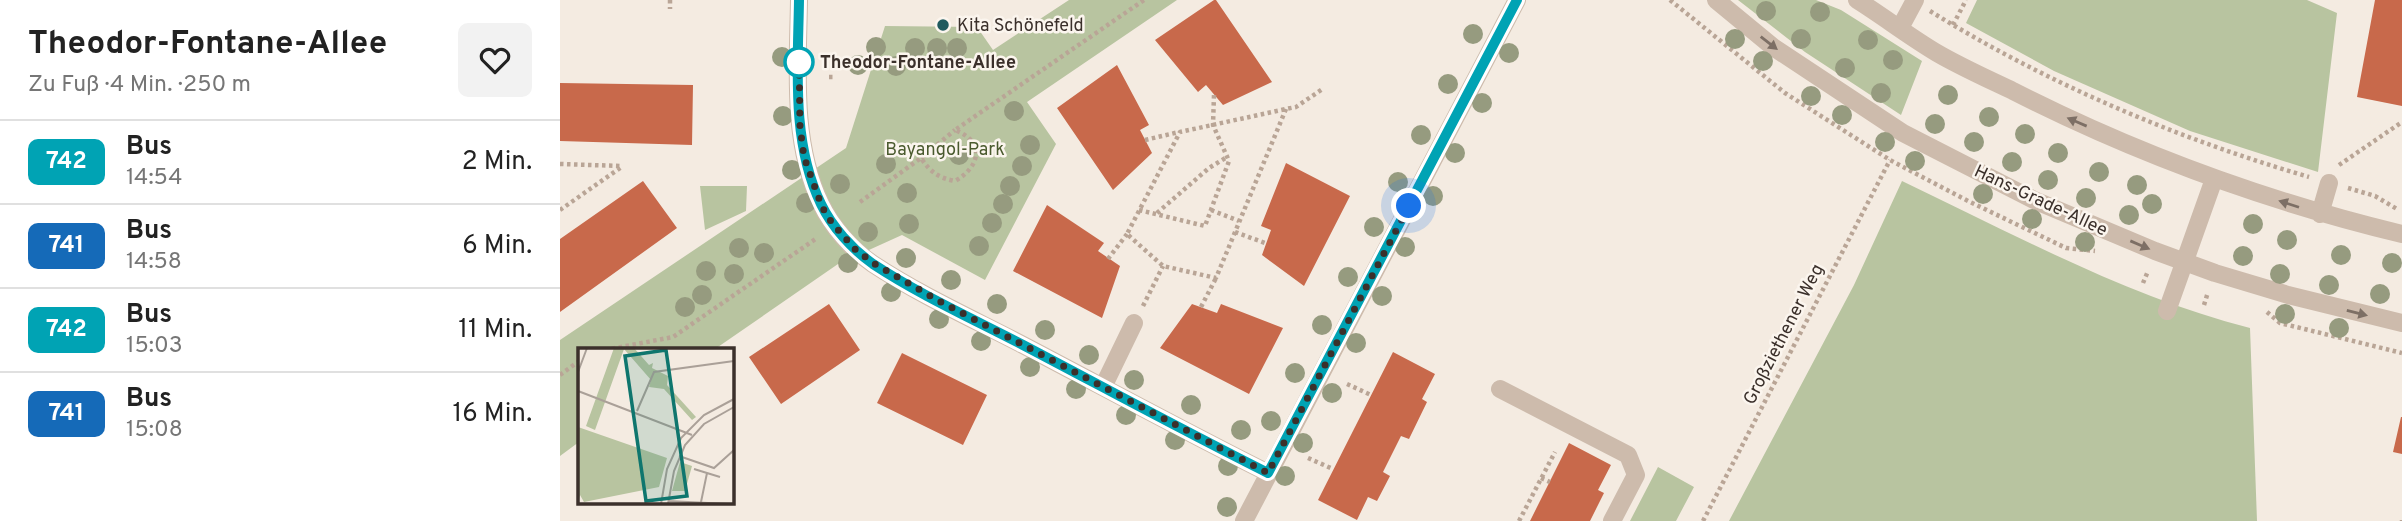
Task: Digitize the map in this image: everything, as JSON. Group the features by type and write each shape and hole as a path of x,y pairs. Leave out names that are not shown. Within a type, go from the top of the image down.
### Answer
{"street":[{"path":"799,0 800,127 804,157 822,207 855,249 873,263 1268,473"},
{"path":"1244,521 1517,0"},
{"name":"Hans-Grade-Allee","path":"1716,0 1773,47 1903,134 2034,200 2184,263 2288,296 2402,323"},
{"path":"1857,0 1937,53 2067,118 2214,179 2320,214 2402,234"},
{"path":"1900,28 1915,0"},
{"path":"2167,311 2214,179"},
{"path":"2320,214 2326,182"},
{"path":"1103,387 1134,323"},
{"path":"1500,389 1628,455 1636,475 1612,521"}],"path":[{"path":"670,0 670,9"},
{"path":"860,202 955,130 1144,0"},
{"path":"1670,0 1785,93 1890,160 2066,248"},
{"path":"1966,0 1953,26 2048,76 2123,111 2208,145 2375,196 2402,211"},
{"path":"1145,140 1286,110 1296,107 1324,88"},
{"path":"1139,209 1205,226 1229,162 1213,125 1214,95"},
{"path":"1201,307 1236,232 1286,110"},
{"path":"2326,182 2329,173 2402,122"},
{"path":"921,158 928,169 946,179 955,181 965,176 974,165 976,153 973,141 955,130"},
{"path":"1108,259 1127,234 1180,132"},
{"path":"1157,214 1209,168 1227,157"},
{"name":"Großziethener Weg","path":"1703,521 1890,160"},
{"path":"560,164 623,166 560,210"},
{"path":"1211,210 1240,221"},
{"path":"1236,232 1265,243"},
{"path":"1127,234 1163,266 1216,278"},
{"path":"611,348 673,337 818,238"},
{"path":"1134,323 1163,266"},
{"path":"2143,283 2149,268"},
{"path":"2204,305 2209,290"},
{"path":"2280,323 2402,353"},
{"path":"560,374 578,362"},
{"path":"1347,384 1371,396"},
{"path":"1519,521 1555,452"},
{"path":"1308,457 1334,469"},
{"path":"1541,478 1550,482"}],"green space":[{"name":"Bayangol-Park","path":"1069,0 1177,0 1027,102 1056,144 985,280 902,235 838,264 716,348 578,348 578,443 560,456 560,340 846,148 885,26 977,27 993,50"},
{"path":"1738,0 1816,0 1841,10 1922,61 1901,115 1805,52"},
{"path":"1977,0 2307,0 2337,13 2318,172 2190,131 2054,71 1966,23"},
{"path":"1902,181 2117,282 2161,300 2250,328 2257,521 1729,521 1854,285"},
{"path":"700,186 747,186 746,211 705,230"},
{"path":"1658,467 1694,487 1676,521 1630,521"}],"building":[{"path":"1214,0 1272,82 1223,105 1206,85 1198,92 1155,40"},
{"path":"2375,0 2402,0 2402,106 2357,97"},
{"path":"1117,65 1149,125 1140,130 1152,153 1113,190 1057,108"},
{"path":"560,83 693,85 692,145 560,141"},
{"path":"1286,163 1350,196 1304,286 1262,255 1271,230 1261,226"},
{"path":"643,181 677,228 560,312 560,239"},
{"path":"1047,205 1104,243 1098,251 1120,266 1102,318 1013,271"},
{"path":"829,304 860,350 781,404 749,357"},
{"path":"1192,304 1217,313 1221,304 1283,328 1249,394 1160,348"},
{"path":"1393,352 1435,374 1422,399 1427,402 1409,439 1401,436 1383,472 1390,476 1377,501 1368,497 1357,520 1318,500"},
{"path":"902,353 987,395 963,445 877,403"},
{"path":"2402,417 2402,454 2393,452"},
{"path":"1569,443 1611,465 1598,490 1604,493 1590,521 1530,521"}],"bus line":[{"name":"742","path":"799,0 800,127 804,157 822,207 843,237 873,263 941,302 1268,473 1517,0"}],"place":[{"name":"Kita Schönefeld","path":"943,25"},
{"name":"Theodor-Fontane-Allee","path":"799,62"}],"route":[{"path":"799,62 799,56 800,127 804,157 822,207 855,249 873,263 941,302 1268,473 1409,206"}]}
